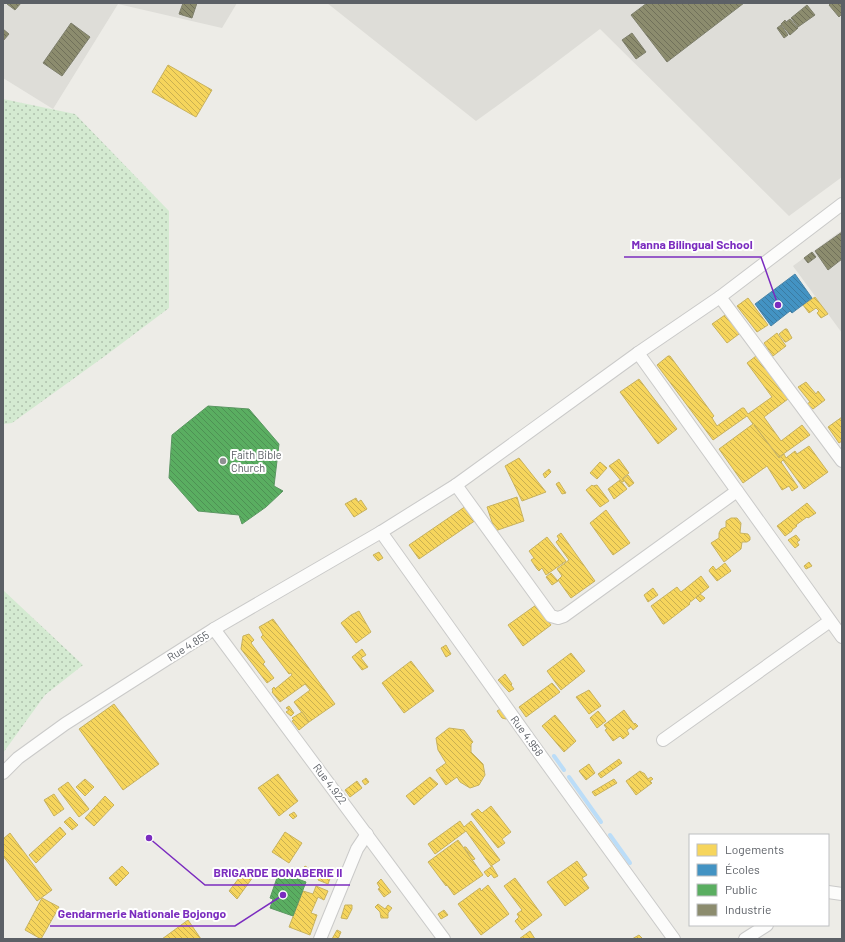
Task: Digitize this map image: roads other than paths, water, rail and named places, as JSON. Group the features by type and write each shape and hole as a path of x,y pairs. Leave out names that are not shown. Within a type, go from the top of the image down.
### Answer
{"street":[{"name":"Rue 4.855","path":"3,773 18,758 65,724 214,629 381,532 456,484 638,353 720,297 842,204"},
{"path":"720,297 842,461"},
{"path":"638,353 842,637"},
{"path":"456,484 551,616 558,618 564,616 737,491"},
{"name":"Rue 4.958","path":"381,532 674,939"},
{"path":"663,740 830,621"},
{"name":"Rue 4.922","path":"214,629 444,939"},
{"path":"320,939 357,849 367,834"},
{"path":"829,892 842,894"},
{"path":"744,939 765,926"}],"waterway":[{"path":"554,756 564,770"},
{"path":"569,777 601,822"},
{"path":"610,835 630,863"}],"place":[{"name":"Manna Bilingual School","path":"778,305"},
{"name":"Faith Bible Church","path":"223,461"},
{"name":"BRIGARDE BONABERIE II","path":"149,838"},
{"name":"Gendarmerie Nationale Bojongo","path":"283,895"}]}
